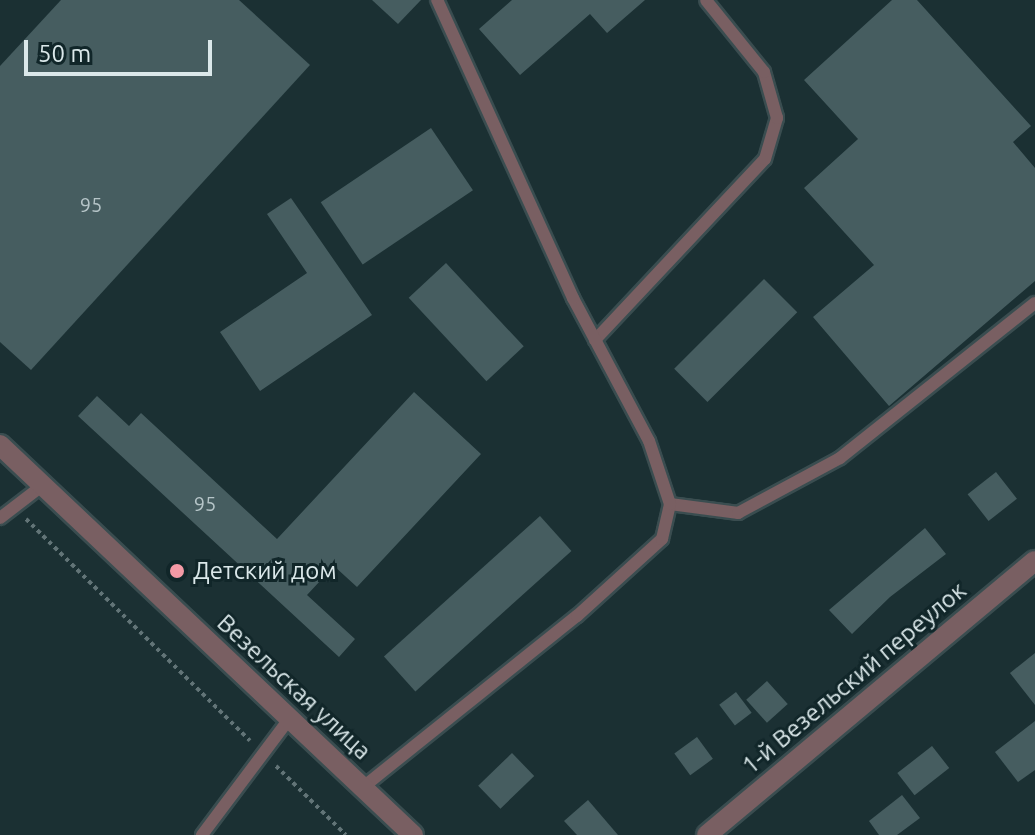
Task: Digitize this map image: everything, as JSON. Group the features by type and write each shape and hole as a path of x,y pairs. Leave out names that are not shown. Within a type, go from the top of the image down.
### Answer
{"street":[{"name":"Везельская улица","path":"0,445 413,835"},
{"name":"1-й Везельский переулок","path":"707,835 1035,561"}],"lane":[{"path":"362,788 577,616 662,539 670,504 649,441 595,340 437,0"},
{"path":"595,340 765,159 777,118 764,72 706,0"},
{"path":"670,504 738,513 840,458 1035,303"},
{"path":"0,518 43,485"},
{"path":"202,835 289,719"}],"path":[{"path":"14,507 346,835"}],"building":[{"path":"61,0 239,0 310,65 31,370 0,342 0,66"},
{"path":"372,0 421,0 398,24"},
{"path":"512,0 645,0 607,33 590,14 520,75 479,29"},
{"path":"892,0 917,0 1031,126 1013,142 1035,168 1035,281 889,406 813,317 874,265 804,188 858,139 804,80"},
{"path":"431,128 473,190 363,265 321,202"},
{"path":"291,198 372,315 260,391 220,332 307,273 267,214"},
{"path":"446,263 524,346 486,381 409,298"},
{"path":"764,279 797,312 707,402 674,369"},
{"path":"414,392 481,454 357,587 334,566 307,595 355,639 339,657 78,416 97,396 129,426 141,413 277,539"},
{"path":"996,472 1017,499 989,521 968,494"},
{"path":"540,516 571,551 415,691 384,657"},
{"path":"925,528 946,554 890,597 852,634 829,610"},
{"path":"1035,653 1035,705 1010,673"},
{"path":"767,681 788,704 767,723 746,700"},
{"path":"736,692 752,713 735,725 719,705"},
{"path":"1035,721 1035,770 1018,782 995,752"},
{"path":"697,737 713,759 690,775 674,753"},
{"path":"932,746 949,768 915,795 897,773"},
{"path":"512,753 534,776 500,809 478,786"},
{"path":"902,795 920,818 897,835 879,835 869,821"},
{"path":"588,800 618,835 577,835 564,821"}],"place":[{"name":"Детский дом","path":"177,571"}]}
